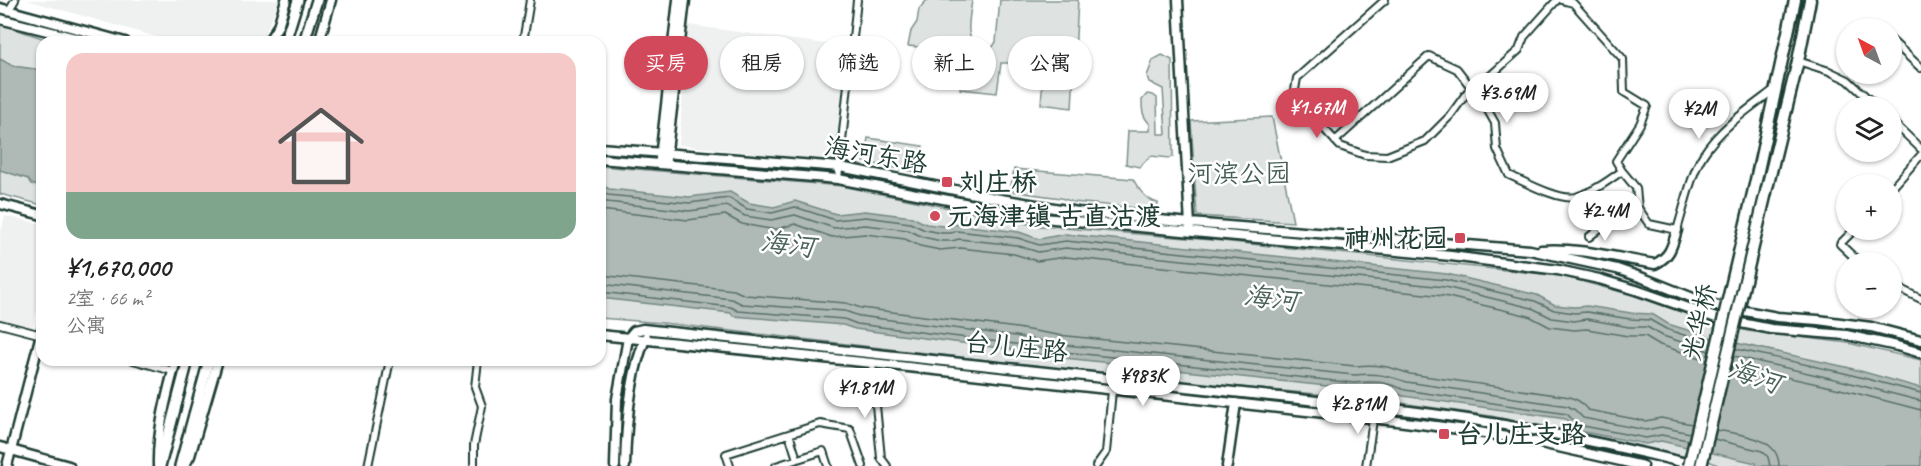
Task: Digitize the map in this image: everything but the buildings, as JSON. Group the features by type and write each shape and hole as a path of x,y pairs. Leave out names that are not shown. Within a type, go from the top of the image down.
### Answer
{"highway":[{"name":"光华桥","path":"1689,466 1754,189 1795,0"},
{"name":"光华桥","path":"1701,466 1810,0"}],"main road":[{"path":"287,36 298,0"},
{"path":"306,36 317,0"},
{"path":"159,466 186,366"},
{"path":"182,466 207,366"}],"street":[{"path":"4,9 15,0"},
{"path":"272,36 278,26 286,0"},
{"path":"321,36 331,0"},
{"path":"524,36 530,0"},
{"path":"664,154 678,0"},
{"path":"662,165 684,0"},
{"path":"838,179 857,0"},
{"path":"1178,0 1190,228"},
{"path":"1385,0 1297,78 1293,96 1340,146 1365,155 1387,156 1425,141 1449,116 1471,87 1490,76 1519,50 1524,37 1557,0"},
{"path":"1562,0 1573,3 1623,59 1624,92 1647,106 1640,124 1616,161 1636,188 1638,208 1649,224 1677,230"},
{"path":"4,9 103,36"},
{"path":"0,18 68,36"},
{"path":"1902,50 1921,68"},
{"path":"1335,141 1429,56 1457,69 1486,107 1495,123 1497,149 1509,174 1560,195 1575,197 1601,186 1622,171"},
{"path":"1797,61 1829,70 1848,80 1865,96"},
{"path":"1530,250 1558,248 1655,264 1664,259 1671,250 1701,158 1710,145 1776,88"},
{"path":"1902,131 1921,149"},
{"name":"海河东路","path":"606,149 840,167 1048,208 1190,228 1558,270 1636,290 1716,318 1771,329 1846,334 1921,353"},
{"path":"1902,177 1921,155"},
{"name":"海河东路","path":"606,160 838,179 1042,218 1530,250 1617,269 1708,304 1777,317 1871,327 1921,340"},
{"path":"1589,237 1637,199"},
{"path":"0,204 36,213"},
{"path":"1844,240 1840,244 1848,252"},
{"path":"1902,290 1921,299"},
{"path":"0,324 36,332"},
{"path":"615,466 617,399 627,338 637,329 650,329 637,363 627,428 625,466"},
{"name":"台儿庄路","path":"650,329 1462,418 1696,466"},
{"name":"台儿庄路","path":"606,336 1373,418 1467,430 1536,442 1643,466"},
{"path":"8,466 36,356"},
{"path":"872,363 881,458 887,466"},
{"path":"155,366 173,371"},
{"path":"159,466 157,450 174,366"},
{"path":"182,466 190,456 216,366"},
{"path":"368,466 389,366"},
{"path":"474,466 474,445 482,406 475,387 477,366"},
{"path":"1096,466 1106,452 1112,391"},
{"path":"1227,466 1236,403"},
{"path":"1366,466 1374,407"},
{"path":"730,466 726,454 820,424 850,429 863,466"},
{"path":"789,434 797,459"},
{"path":"0,447 69,466"},
{"path":"776,466 823,451 828,466"}],"shaded area":[{"path":"27,0 279,0 264,36 153,36"},
{"path":"688,25 768,36 720,36 720,90 804,90 804,41 816,43 816,90 843,90 837,162 679,145 683,90 708,90 708,36 687,36"},
{"path":"5,216 36,223 36,314 32,330 0,321 0,235"}],"green space":[{"path":"927,0 972,0 969,20 970,36 912,36 912,46 908,46 919,9"},
{"path":"1000,0 1078,0 1076,36 1008,36 1008,63 1001,63 997,93 969,90 996,90 996,42"},
{"path":"0,24 36,36 36,203 0,194"},
{"path":"1162,55 1172,60 1173,156 1170,158 1151,156 1139,167 1126,164 1128,131 1150,131 1150,124 1144,116 1142,107 1142,100 1147,94 1157,98 1158,134 1166,134 1163,89 1149,82 1147,76 1153,60"},
{"path":"1042,90 1073,90 1072,108 1041,104"},
{"name":"河滨公园","path":"1272,117 1293,222 1197,216 1191,121"},
{"path":"868,138 923,146 916,172 864,162"},
{"path":"606,166 842,186 1039,226 1212,240 1562,276 1636,296 1693,316 1747,331 1848,343 1921,360 1921,466 1720,466 1711,462 1491,416 1373,399 1159,380 663,323 606,318"},
{"path":"1014,169 1133,179 1143,194 1158,203 1158,210 1073,202 1061,198 1010,191"}],"water":[{"path":"0,59 13,66 36,69 36,185 31,184 28,179 0,170"},
{"name":"海河","path":"606,187 689,197 730,192 749,203 774,207 795,201 836,214 865,211 912,217 926,224 951,227 952,224 1019,232 1039,239 1065,234 1447,274 1537,295 1555,305 1587,306 1652,314 1668,324 1713,338 1846,367 1921,388 1921,466 1756,466 1756,463 1661,441 1646,444 1573,430 1566,419 1403,396 1380,388 1355,389 1055,357 855,329 843,325 733,316 731,313 606,299"}],"place":[{"name":"刘庄桥","path":"947,182"},
{"name":"元海津镇 古直沽渡","path":"935,216"},
{"name":"神州花园","path":"1460,238"},
{"name":"台儿庄支路","path":"1444,434"}]}
